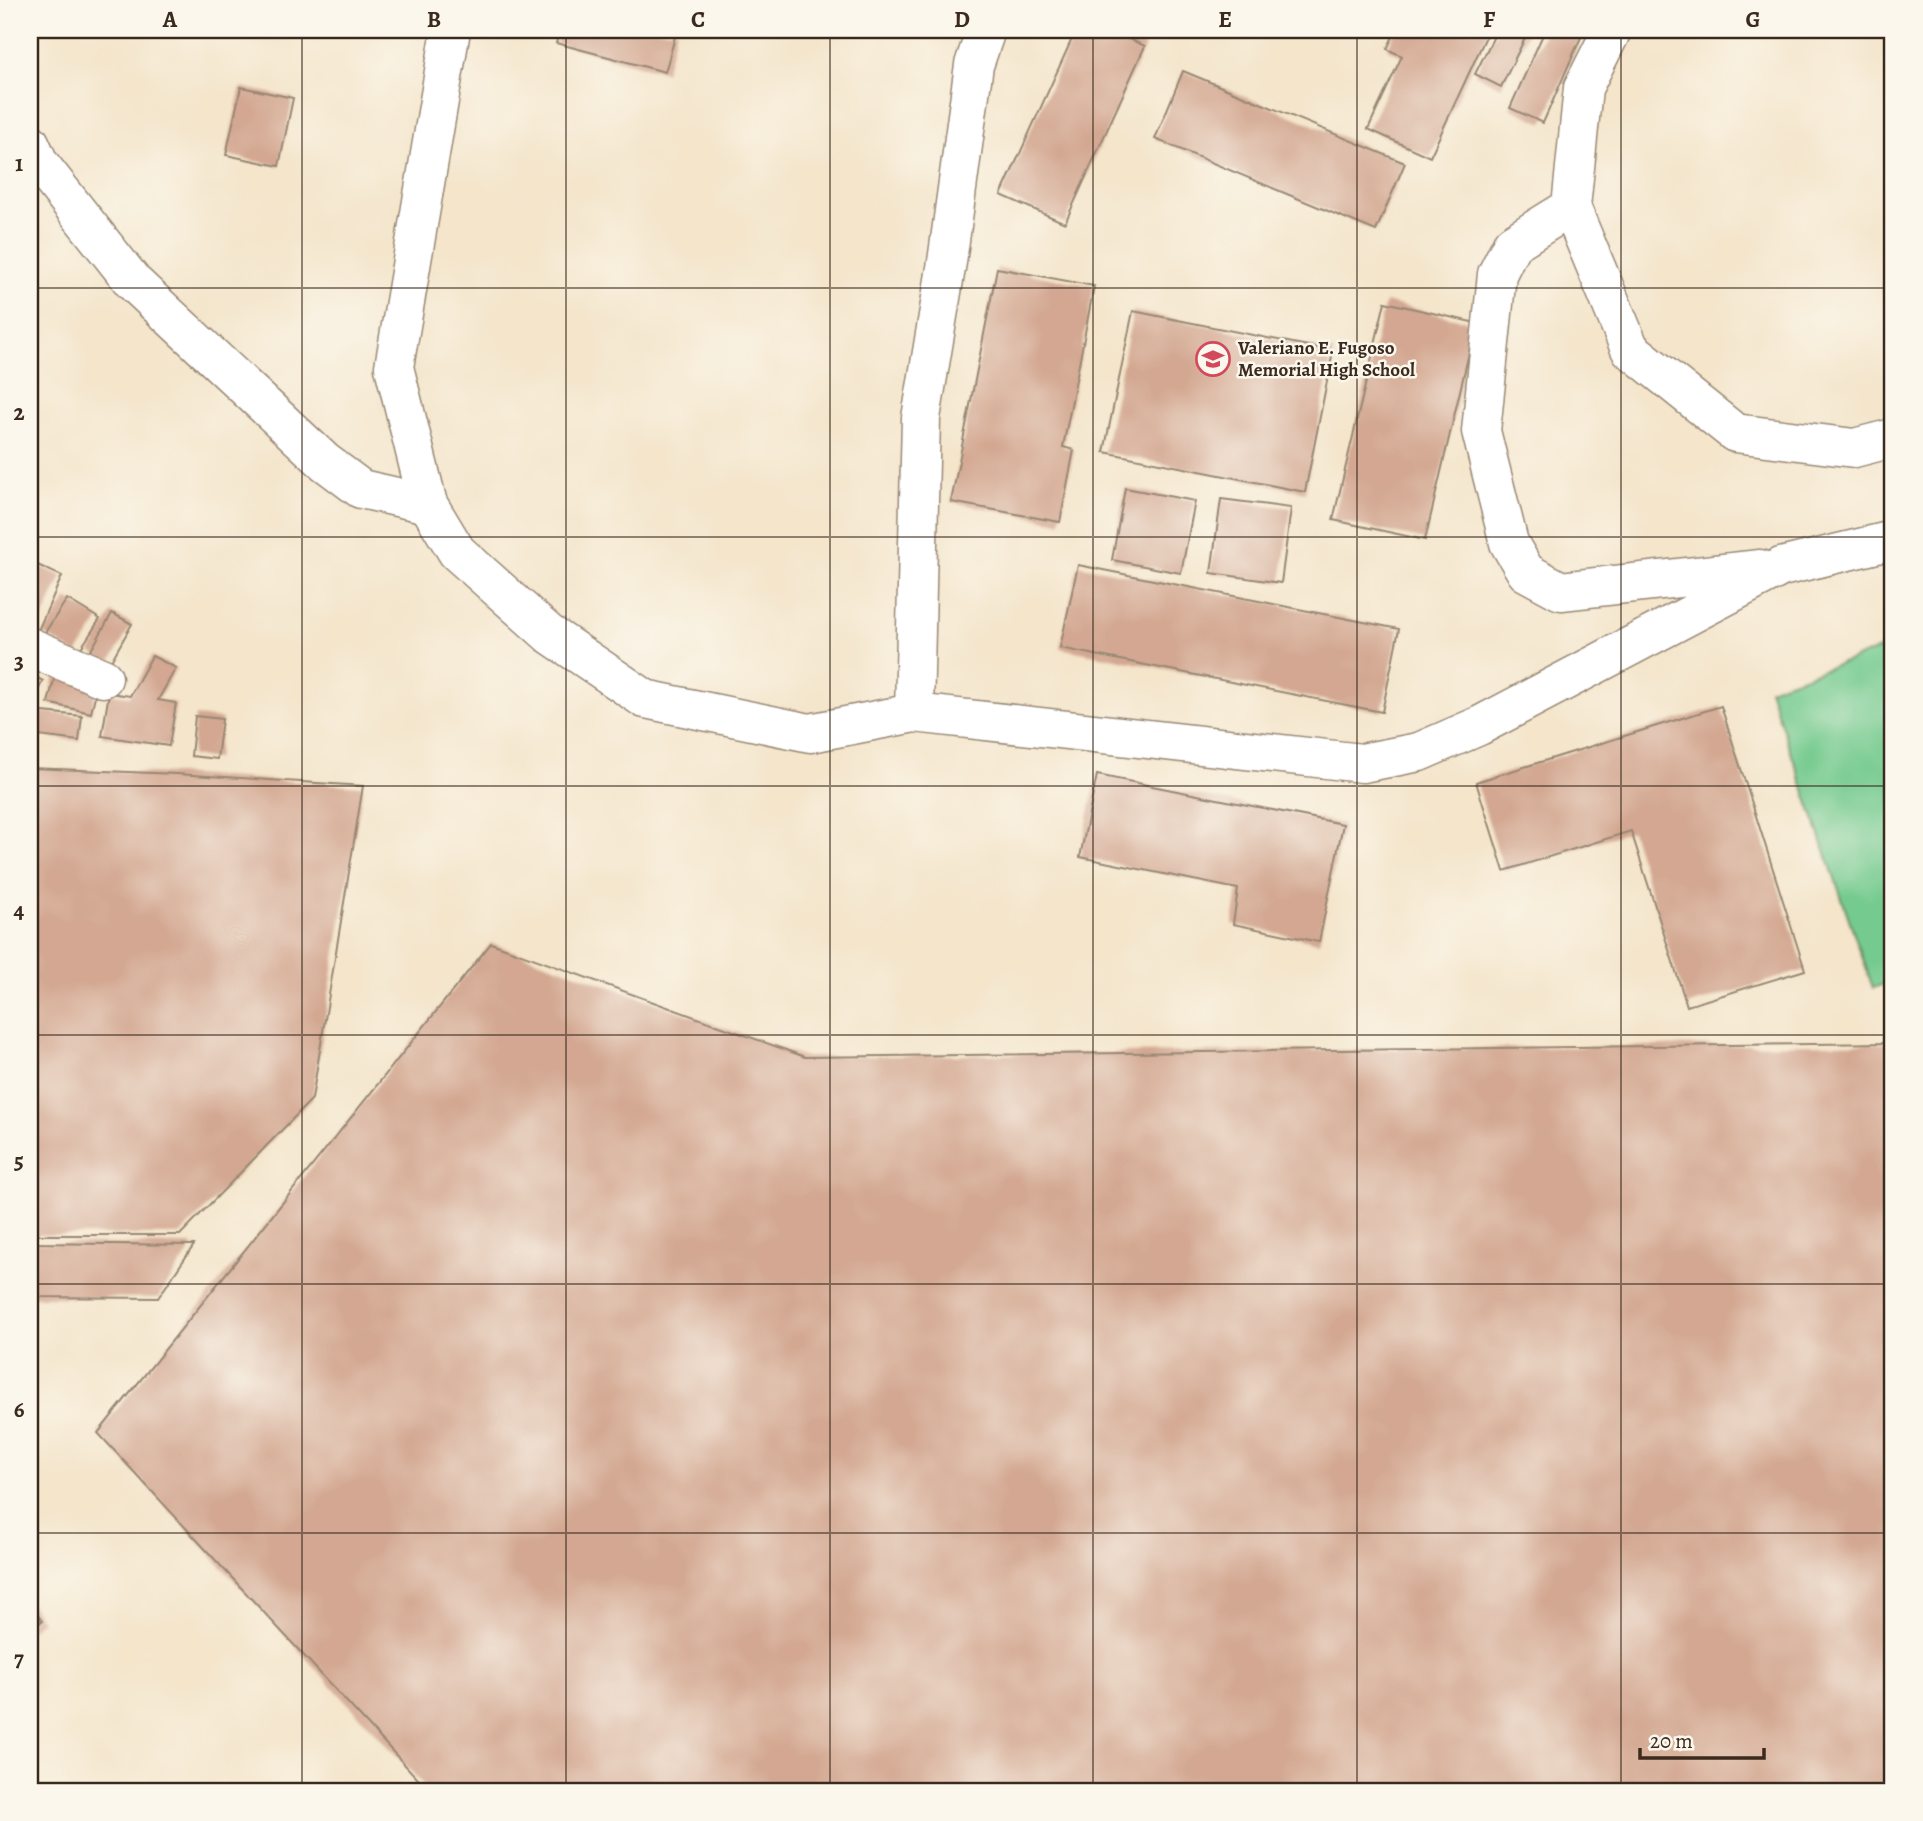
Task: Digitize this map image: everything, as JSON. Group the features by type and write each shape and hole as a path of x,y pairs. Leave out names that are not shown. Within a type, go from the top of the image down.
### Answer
{"street":[{"path":"451,30 394,367 428,504 457,552 548,634 645,699 810,733 914,713 1362,763 1419,752 1479,726 1781,567"},
{"path":"914,713 921,418 947,262 974,65 986,30"},
{"path":"1612,30 1583,88 1570,206 1630,349 1735,433 1854,448 1893,438"},
{"path":"30,143 39,163 133,282 325,462 361,489 428,504"},
{"path":"1570,206 1512,244 1497,274 1480,431 1509,543 1526,572 1561,591 1781,567 1893,540"},
{"path":"30,647 103,678"}],"green space":[{"path":"1892,645 1893,981 1873,988 1769,689"}],"building":[{"path":"560,30 677,30 665,72 556,43"},
{"path":"1076,30 1109,30 1145,46 1065,223 1001,195"},
{"path":"1396,30 1489,30 1430,157 1368,129 1402,56 1387,49"},
{"path":"1497,30 1529,30 1501,87 1475,74"},
{"path":"1545,30 1571,30 1582,35 1543,123 1510,108"},
{"path":"1183,71 1405,163 1376,231 1155,139"},
{"path":"241,87 293,98 279,166 226,155"},
{"path":"997,268 1094,286 1063,447 1074,450 1060,522 951,502"},
{"path":"1385,302 1476,323 1425,540 1333,520"},
{"path":"1133,311 1333,351 1305,492 1104,452"},
{"path":"1125,488 1195,501 1181,573 1112,560"},
{"path":"1221,499 1291,508 1281,583 1211,573"},
{"path":"33,563 62,576 37,633 30,630 30,571"},
{"path":"1078,565 1399,629 1382,712 1060,648"},
{"path":"67,599 100,619 77,654 44,634"},
{"path":"112,613 132,624 110,663 90,652"},
{"path":"152,656 176,668 158,700 176,703 169,746 102,736 109,693 130,696"},
{"path":"56,672 98,683 91,713 48,703"},
{"path":"30,674 43,681 30,705"},
{"path":"1721,706 1805,970 1687,1006 1631,831 1504,871 1476,782"},
{"path":"33,711 82,716 79,741 30,735"},
{"path":"195,716 222,719 217,759 191,756"},
{"path":"30,768 363,786 312,1099 180,1235 30,1235"},
{"path":"1097,775 1343,824 1319,942 1233,924 1238,889 1080,857"},
{"path":"491,943 805,1057 1893,1043 1893,1791 429,1791 98,1433"},
{"path":"30,1243 194,1245 158,1298 30,1297"},
{"path":"30,1603 42,1621 30,1630"}],"place":[{"name":"Valeriano E. Fugoso Memorial High School","path":"1213,359"}]}
